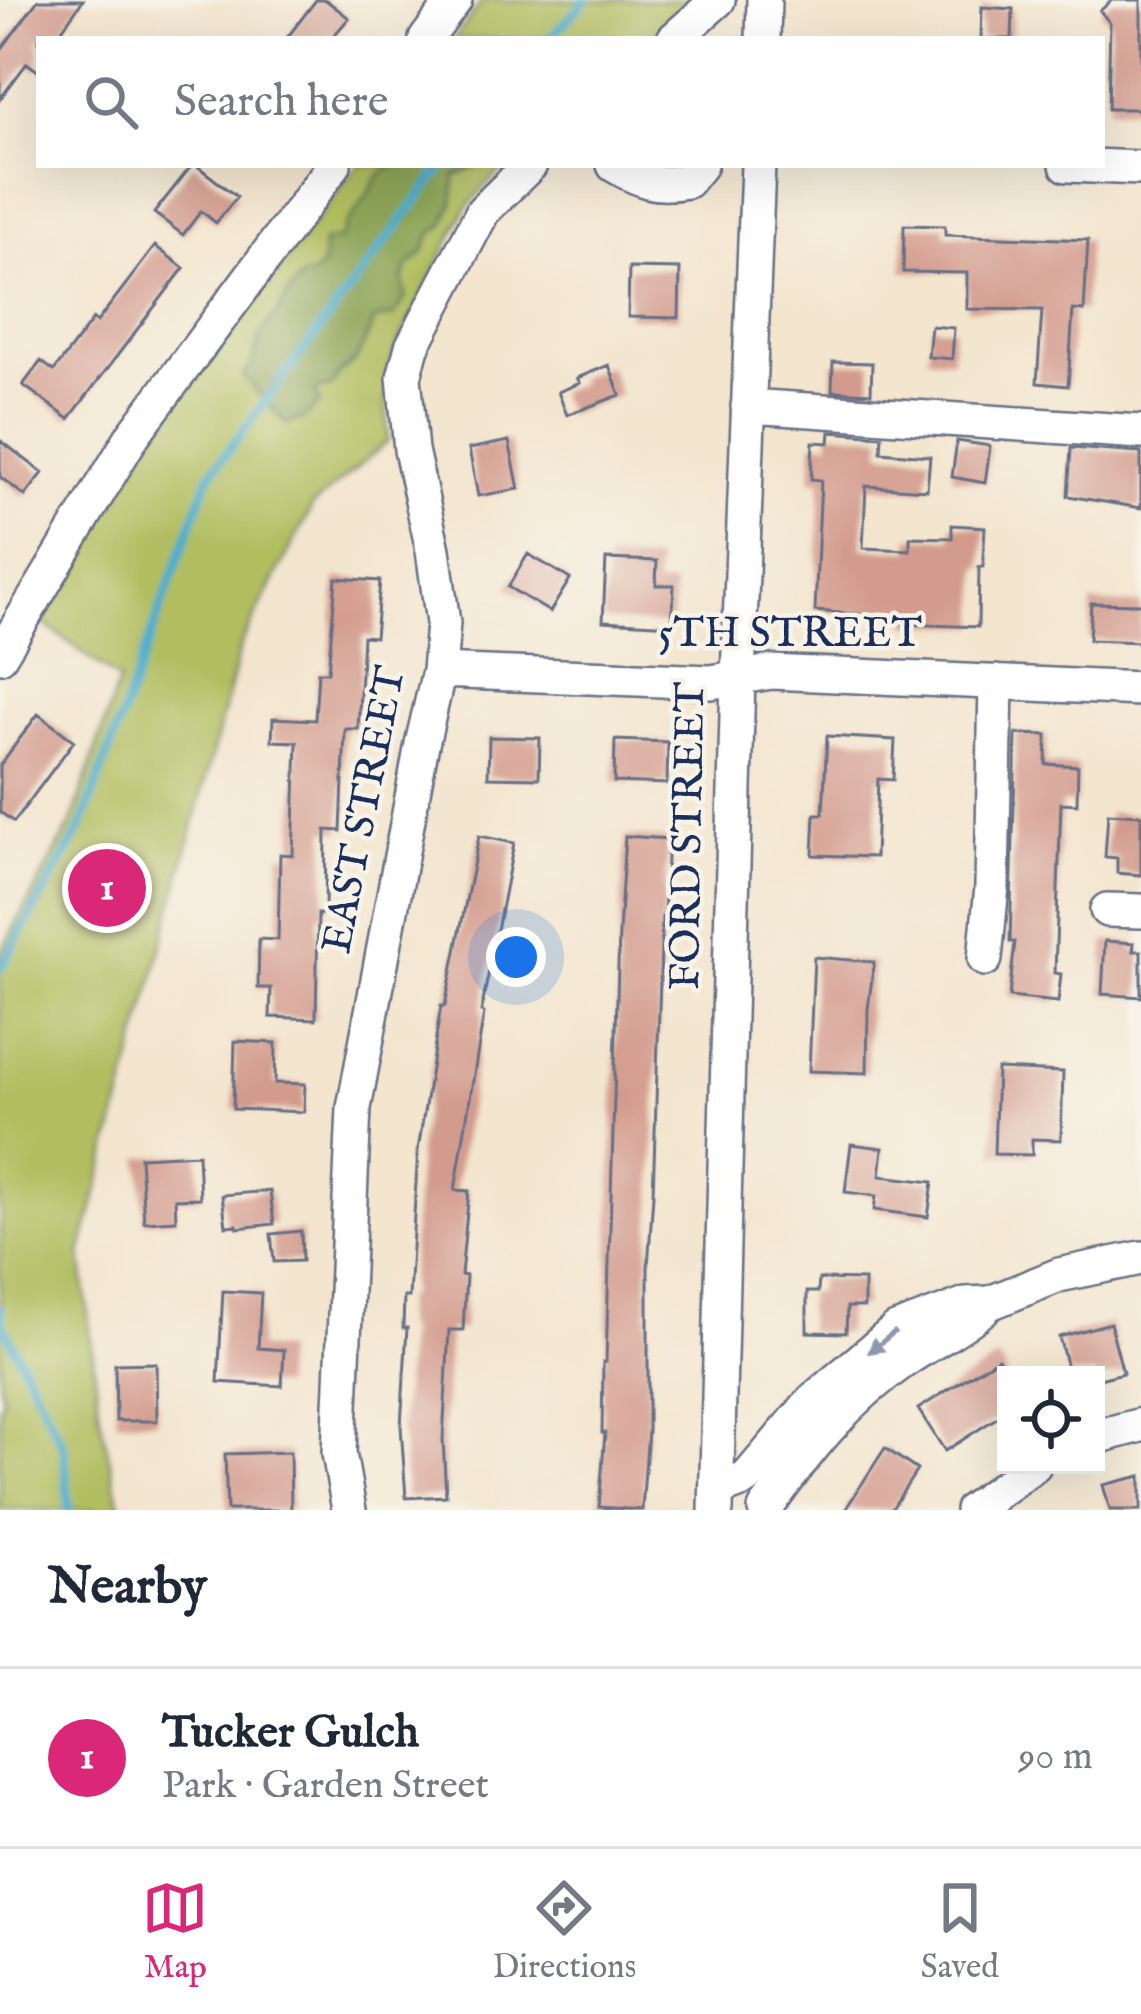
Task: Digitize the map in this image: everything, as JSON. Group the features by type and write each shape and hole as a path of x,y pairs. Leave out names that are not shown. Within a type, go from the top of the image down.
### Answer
{"street":[{"path":"429,36 455,0"},
{"path":"683,35 718,0"},
{"path":"763,36 764,0"},
{"path":"1105,167 1141,168"},
{"path":"0,656 133,435 332,168"},
{"name":"EAST STREET","path":"349,1510 339,1453 354,1108 439,671 443,623 411,450 404,377 412,347 484,211 527,168"},
{"path":"620,168 663,185 687,182 698,168"},
{"name":"FORD STREET","path":"716,1500 737,676 758,168"},
{"path":"748,406 1141,432"},
{"name":"5TH STREET","path":"439,671 711,682 770,672 1141,689"},
{"path":"985,958 992,886 996,682"},
{"path":"765,1510 823,1432 906,1359 990,1303 1059,1276 1141,1258"},
{"path":"716,1500 746,1479 813,1400 896,1330 966,1304 990,1303"},
{"path":"1105,1436 1141,1426"},
{"path":"972,1510 1022,1474"}],"green space":[{"path":"483,0 692,0 651,36 456,36"},
{"path":"356,168 505,168 464,212 393,353 386,393 388,441 313,505 241,644 81,1254 100,1417 121,1510 0,1510 0,954 72,822 119,680 42,622 146,445"},
{"path":"474,168 455,176 453,203 444,225 431,234 422,254 407,267 406,297 394,316 375,320 356,360 332,386 315,391 320,403 305,417 286,424 243,376 251,367 261,332 301,277 314,274 323,264 323,242 340,239 378,177 388,169"}],"building":[{"path":"38,0 83,0 57,36 36,36 36,70 27,63 0,99 0,51"},
{"path":"316,0 326,0 349,18 334,36 288,36"},
{"path":"1112,0 1141,0 1141,109 1108,109 1110,23 1100,11"},
{"path":"982,7 1013,9 1012,36 981,36"},
{"path":"190,168 200,168 237,197 216,223 201,211 183,235 154,213"},
{"path":"904,225 945,226 945,235 1088,240 1084,311 1073,310 1068,386 1037,383 1042,310 967,309 967,273 903,272"},
{"path":"155,246 184,268 69,419 23,385 41,361 54,371"},
{"path":"629,268 680,269 679,318 628,317"},
{"path":"931,326 954,328 952,359 928,357"},
{"path":"833,362 872,363 871,393 832,391"},
{"path":"609,365 620,395 567,415 558,392"},
{"path":"830,432 882,436 881,452 930,456 927,490 866,486 863,548 910,550 910,537 952,538 952,525 985,527 978,627 907,624 907,618 815,611 821,480 811,479 813,442 829,443"},
{"path":"0,440 43,473 25,496 0,477"},
{"path":"509,441 519,489 478,496 469,449"},
{"path":"957,441 990,446 985,483 952,477"},
{"path":"1071,448 1141,453 1141,508 1068,496"},
{"path":"528,554 570,579 550,612 508,587"},
{"path":"606,559 657,561 656,585 674,585 672,625 603,621"},
{"path":"336,578 380,581 375,637 363,636 358,729 345,729 341,831 326,830 316,1019 270,1017 271,988 258,988 259,939 278,940 280,854 293,855 297,742 272,741 273,718 315,720 318,672 328,672"},
{"path":"1091,603 1141,604 1141,642 1089,640"},
{"path":"38,714 74,741 14,822 0,812 0,765"},
{"path":"1016,734 1047,735 1046,764 1078,766 1077,804 1061,803 1058,1002 1009,997 1015,942 1010,942"},
{"path":"827,736 895,740 893,780 878,779 875,857 813,855 815,814 823,814"},
{"path":"489,737 540,738 539,778 488,777"},
{"path":"615,740 668,742 667,784 614,782"},
{"path":"1108,813 1141,815 1141,875 1117,873 1117,858 1105,857"},
{"path":"479,836 514,843 481,1012 455,1190 469,1191 461,1275 466,1276 463,1330 449,1330 443,1439 446,1496 406,1498 401,1426 407,1328 403,1328 404,1297 409,1297 418,1150 441,1006 445,1006"},
{"path":"625,836 668,839 642,1510 599,1507"},
{"path":"1105,941 1134,943 1133,951 1141,951 1141,997 1102,994"},
{"path":"814,957 874,962 867,1073 809,1071"},
{"path":"235,1041 276,1043 275,1083 305,1084 304,1112 233,1109"},
{"path":"997,1069 1063,1072 1061,1140 1032,1139 1032,1155 994,1154"},
{"path":"851,1144 883,1148 880,1176 933,1182 928,1217 874,1210 876,1196 845,1192"},
{"path":"198,1154 200,1198 175,1199 176,1220 144,1222 140,1157"},
{"path":"270,1191 274,1224 226,1226 222,1195"},
{"path":"301,1231 302,1261 274,1262 271,1234"},
{"path":"819,1279 864,1280 864,1307 847,1307 846,1333 807,1332 807,1292 818,1292"},
{"path":"223,1291 261,1293 258,1348 284,1350 282,1386 218,1382"},
{"path":"1110,1323 1123,1373 1105,1378 1105,1366 1067,1366 1059,1337"},
{"path":"998,1358 1003,1366 997,1366 997,1418 945,1451 918,1409"},
{"path":"156,1363 157,1421 116,1421 115,1364"},
{"path":"885,1448 917,1470 891,1510 845,1510"},
{"path":"290,1452 291,1510 227,1510 225,1454"},
{"path":"1141,1476 1141,1510 1110,1510 1103,1485"}],"waterway":[{"path":"552,36 586,0"},
{"path":"0,969 81,828 209,476 442,168"},
{"path":"0,1308 1,1321 64,1447 69,1510"}],"place":[{"name":"Tucker Gulch","path":"107,888"}]}
